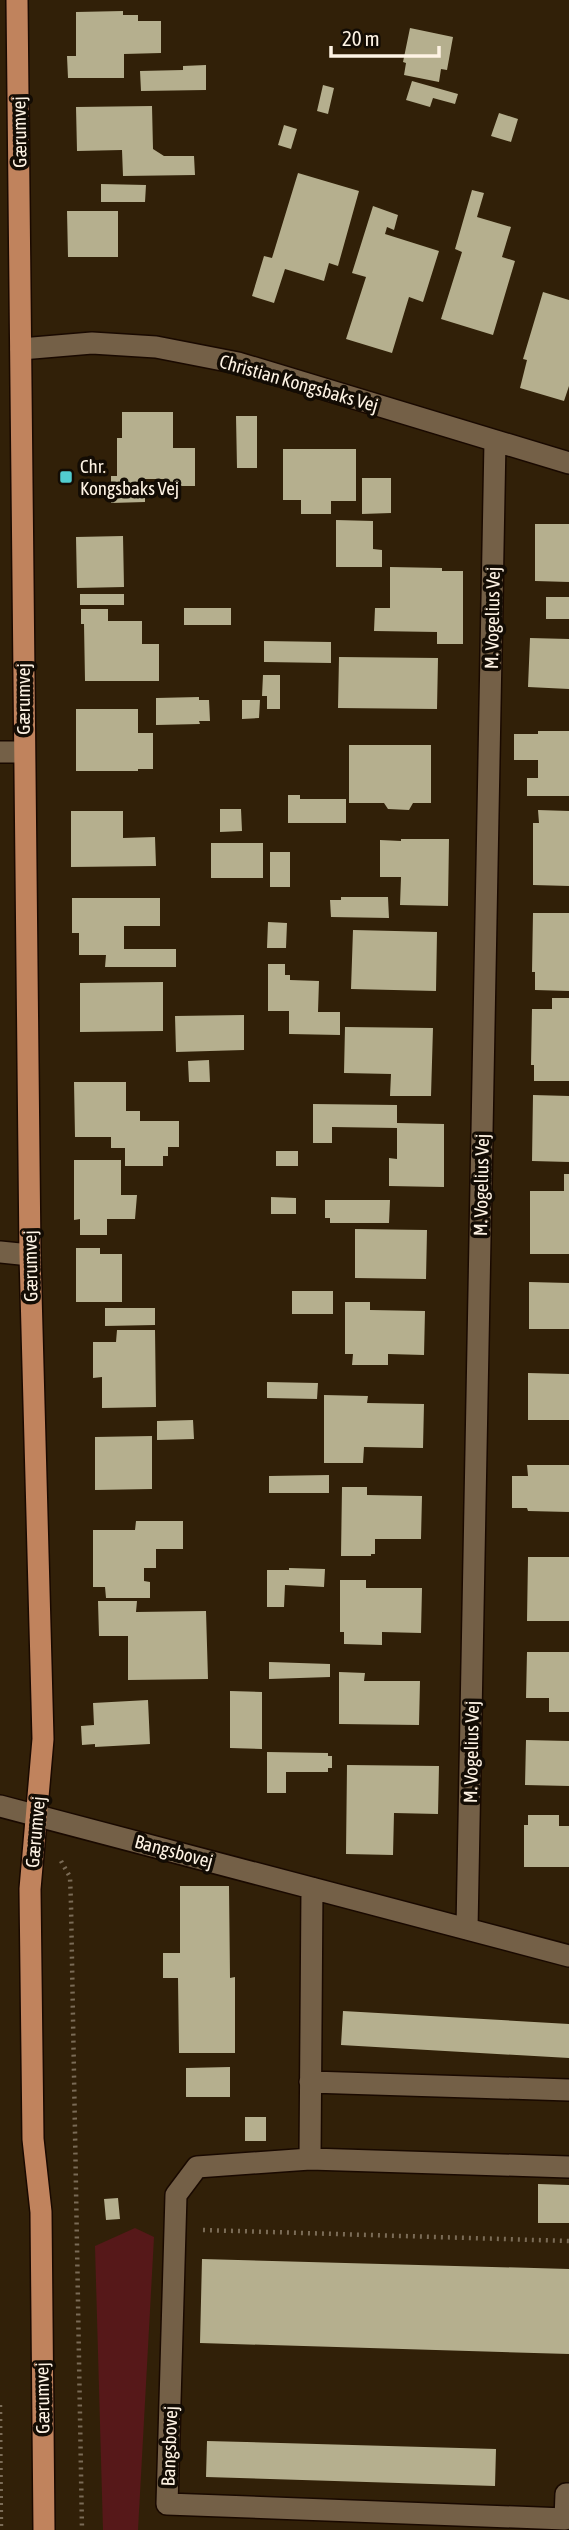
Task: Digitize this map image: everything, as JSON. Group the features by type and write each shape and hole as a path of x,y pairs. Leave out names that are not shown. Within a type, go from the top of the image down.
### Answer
{"main road":[{"name":"Gærumvej","path":"18,0 23,752 30,1255 43,1739 30,1889 33,2139 41,2212 44,2530"}],"street":[{"name":"Christian Kongsbaks Vej","path":"22,349 92,343 156,347 238,363 569,463"},
{"name":"M. Vogelius Vej","path":"467,1929 495,441"},
{"path":"0,752 23,752"},
{"path":"0,1252 30,1255"},
{"name":"Bangsbovej","path":"0,1806 569,1956"},
{"path":"310,2159 312,1888"},
{"path":"310,2082 569,2090"},
{"name":"Bangsbovej","path":"569,2167 310,2159 197,2167 176,2195 167,2504 565,2519 566,2494 569,2494"}],"path":[{"path":"58,1856 70,1877 71,1904 82,2530"},
{"path":"175,2229 569,2241"},
{"path":"0,2404 1,2530"}],"shaded area":[{"path":"135,2228 154,2237 138,2530 103,2530 95,2246"}],"building":[{"path":"123,11 123,15 138,15 138,21 161,21 161,53 124,54 124,78 68,78 67,56 76,56 76,12"},
{"path":"410,28 453,37 447,70 441,69 439,82 404,75 406,63 403,62"},
{"path":"206,65 206,90 141,91 140,71 183,70 183,66"},
{"path":"412,81 458,94 455,104 433,98 430,107 406,100"},
{"path":"323,85 334,88 328,114 317,111"},
{"path":"152,106 153,149 164,156 194,156 195,175 123,176 122,150 77,151 76,107"},
{"path":"499,113 518,119 511,142 491,136"},
{"path":"284,125 297,129 291,149 278,145"},
{"path":"298,173 359,191 338,266 329,263 324,281 285,269 274,303 252,296 264,256 272,258"},
{"path":"101,184 146,185 145,202 101,202"},
{"path":"472,190 484,193 477,217 511,227 502,257 515,261 493,335 441,319 462,252 455,249"},
{"path":"373,206 398,215 394,230 387,227 385,234 439,251 423,302 409,297 392,353 346,339 366,277 352,273"},
{"path":"67,211 118,211 118,257 68,257"},
{"path":"543,292 569,300 569,386 564,401 520,388 527,360 523,359"},
{"path":"122,412 173,412 173,448 195,448 195,486 168,486 168,479 145,479 145,502 111,503 111,476 117,476 117,438 122,438"},
{"path":"236,416 257,416 257,468 237,468"},
{"path":"283,449 356,449 356,501 331,501 331,514 301,514 301,500 283,500"},
{"path":"362,478 391,478 391,513 362,514"},
{"path":"336,520 373,521 373,549 382,550 382,567 336,567"},
{"path":"535,524 569,524 569,582 535,581"},
{"path":"123,536 124,587 77,588 76,537"},
{"path":"390,567 463,571 463,644 437,644 437,632 374,631 375,608 390,608"},
{"path":"80,594 124,594 124,605 80,605"},
{"path":"546,597 569,597 569,619 546,619"},
{"path":"184,608 231,608 231,625 184,625"},
{"path":"81,609 108,609 108,621 142,621 142,644 159,644 159,681 85,681 84,624 81,624"},
{"path":"530,638 569,639 569,689 528,687"},
{"path":"264,641 331,642 331,663 264,662"},
{"path":"339,657 438,658 437,709 338,708"},
{"path":"263,675 280,675 280,709 267,709 267,696 262,696"},
{"path":"199,697 199,700 209,700 210,721 199,721 200,724 156,725 156,698"},
{"path":"242,700 260,700 259,718 242,719"},
{"path":"76,709 138,709 138,733 153,733 153,769 76,771"},
{"path":"538,731 569,731 569,796 527,796 527,778 538,778 538,760 514,760 514,734 538,734"},
{"path":"349,745 431,745 431,803 413,803 409,810 388,809 384,803 349,803"},
{"path":"288,795 300,795 300,799 346,799 346,823 288,823"},
{"path":"220,809 241,809 242,831 220,832"},
{"path":"538,810 569,811 569,886 533,885 533,823 539,823"},
{"path":"71,811 123,811 123,838 155,837 156,866 71,867"},
{"path":"449,839 448,906 400,905 401,877 380,877 380,840"},
{"path":"211,843 263,843 263,878 211,878"},
{"path":"270,852 290,852 290,887 270,887"},
{"path":"341,897 388,897 389,918 331,917 330,900 341,900"},
{"path":"72,898 160,898 160,926 124,926 124,949 176,949 176,967 105,967 106,955 79,955 79,933 72,933"},
{"path":"533,913 569,913 569,991 535,990 535,972 532,972"},
{"path":"268,922 287,923 286,948 267,948"},
{"path":"353,930 437,932 436,991 351,989"},
{"path":"268,964 285,964 285,975 290,975 290,980 319,981 318,1012 340,1012 340,1035 289,1034 289,1011 268,1011"},
{"path":"163,982 163,1031 80,1032 80,983"},
{"path":"552,998 569,998 569,1081 534,1081 534,1065 531,1065 532,1009 552,1009"},
{"path":"244,1015 244,1050 176,1052 175,1016"},
{"path":"345,1027 433,1028 431,1096 390,1096 391,1074 344,1073"},
{"path":"209,1060 210,1082 189,1082 188,1061"},
{"path":"74,1082 126,1082 126,1111 140,1111 140,1121 179,1121 179,1147 168,1147 168,1156 163,1156 163,1166 125,1166 125,1148 111,1148 111,1137 75,1137"},
{"path":"533,1095 569,1096 569,1162 532,1161"},
{"path":"313,1104 397,1105 397,1123 444,1124 444,1187 389,1186 389,1158 397,1159 397,1128 332,1127 332,1143 313,1143"},
{"path":"276,1151 298,1151 298,1166 276,1166"},
{"path":"74,1160 121,1160 121,1195 137,1195 135,1219 107,1219 107,1235 80,1235 80,1219 74,1220"},
{"path":"564,1174 569,1174 569,1254 530,1254 530,1191 564,1191"},
{"path":"271,1197 296,1198 296,1214 271,1214"},
{"path":"325,1200 390,1200 389,1223 330,1223 330,1218 325,1218"},
{"path":"355,1229 427,1230 426,1279 355,1278"},
{"path":"76,1248 100,1248 100,1254 122,1254 122,1302 76,1302"},
{"path":"529,1282 569,1283 569,1329 529,1329"},
{"path":"292,1291 333,1291 333,1314 292,1314"},
{"path":"345,1302 370,1302 370,1310 425,1311 424,1355 388,1354 388,1365 352,1365 353,1354 345,1354"},
{"path":"105,1308 155,1308 155,1325 105,1326"},
{"path":"117,1330 155,1330 156,1407 102,1408 102,1377 93,1378 93,1342 116,1342"},
{"path":"528,1373 569,1374 569,1420 528,1420"},
{"path":"267,1382 318,1383 317,1399 267,1398"},
{"path":"324,1395 368,1396 367,1403 424,1404 423,1448 364,1447 363,1463 324,1463"},
{"path":"193,1420 194,1439 157,1440 157,1421"},
{"path":"152,1436 152,1489 95,1490 95,1437"},
{"path":"527,1465 569,1465 569,1512 512,1508 512,1476 528,1476"},
{"path":"329,1475 329,1493 269,1493 269,1476"},
{"path":"342,1487 367,1487 367,1495 422,1496 421,1539 375,1539 375,1554 371,1556 341,1556"},
{"path":"136,1521 183,1521 183,1549 156,1549 156,1568 144,1568 144,1581 150,1582 150,1598 106,1598 105,1587 93,1587 93,1530 135,1530"},
{"path":"528,1557 569,1557 569,1621 527,1621"},
{"path":"325,1569 324,1587 285,1585 284,1607 267,1607 267,1570"},
{"path":"340,1580 366,1580 366,1588 422,1588 421,1633 382,1632 382,1645 344,1644 344,1632 340,1632"},
{"path":"98,1601 137,1601 136,1612 206,1611 208,1679 128,1680 128,1636 99,1636"},
{"path":"527,1652 569,1652 569,1712 549,1712 549,1698 526,1698"},
{"path":"269,1662 330,1664 330,1677 269,1679"},
{"path":"339,1672 365,1673 364,1681 420,1681 419,1725 339,1724"},
{"path":"230,1691 262,1692 262,1749 230,1748"},
{"path":"148,1700 150,1744 95,1747 95,1744 82,1745 81,1726 94,1725 93,1703"},
{"path":"526,1740 569,1741 569,1786 525,1785"},
{"path":"267,1752 328,1753 328,1756 332,1756 332,1768 328,1768 328,1772 286,1772 286,1793 267,1793"},
{"path":"347,1765 439,1766 438,1814 394,1813 393,1855 346,1854"},
{"path":"528,1815 559,1815 559,1826 569,1826 569,1867 524,1867 524,1825 528,1825"},
{"path":"180,1886 229,1886 230,1978 235,1977 235,2053 179,2053 178,1978 163,1978 163,1953 180,1953"},
{"path":"343,2011 569,2024 569,2058 341,2045"},
{"path":"230,2067 230,2097 186,2097 186,2068"},
{"path":"245,2117 266,2117 266,2141 245,2141"},
{"path":"538,2184 569,2185 569,2223 538,2223"},
{"path":"118,2198 120,2219 106,2220 104,2199"},
{"path":"202,2259 569,2269 569,2354 200,2343"},
{"path":"207,2441 496,2449 495,2486 206,2477"}],"place":[{"name":"Chr. Kongsbaks Vej","path":"66,477"}]}
